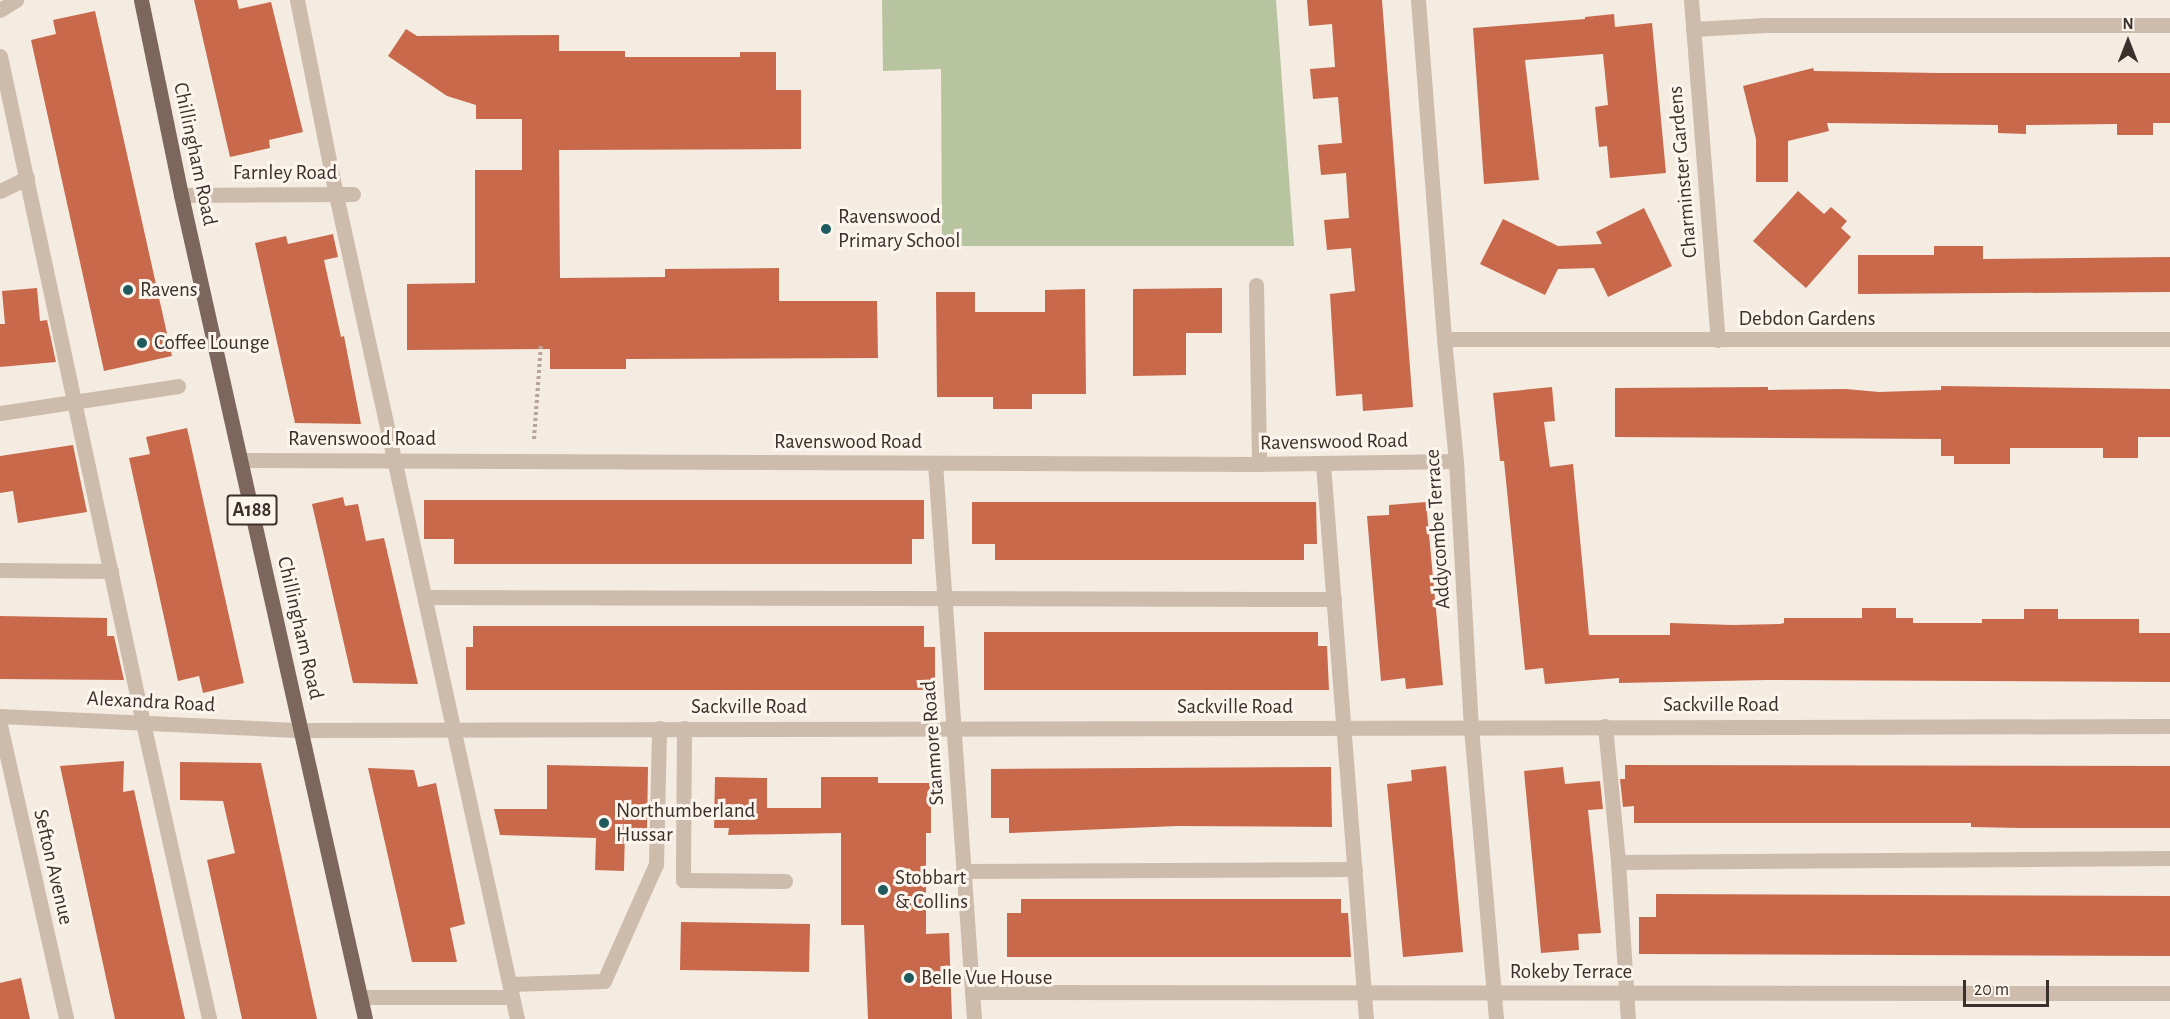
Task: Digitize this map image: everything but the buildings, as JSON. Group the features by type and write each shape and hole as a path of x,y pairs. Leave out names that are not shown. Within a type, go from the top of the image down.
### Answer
{"main road":[{"name":"Chillingham Road","path":"141,0 181,195 365,1019"}],"street":[{"path":"0,10 16,0"},
{"path":"297,0 336,195 517,1019"},
{"name":"Addycombe Terrace","path":"1418,0 1444,339 1456,461 1471,727 1496,1019"},
{"name":"Charminster Gardens","path":"1691,0 1718,340"},
{"path":"1693,29 1766,25 2170,25"},
{"path":"0,56 209,1019"},
{"path":"0,191 27,178"},
{"name":"Farnley Road","path":"181,195 352,194"},
{"path":"1256,285 1259,464"},
{"name":"Debdon Gardens","path":"1444,339 2170,339"},
{"path":"0,413 178,386"},
{"name":"Ravenswood Road","path":"240,460 1259,464 1456,461"},
{"name":"Stanmore Road","path":"935,463 974,1019"},
{"path":"1323,464 1366,1019"},
{"path":"0,570 111,571"},
{"path":"424,597 944,600 1334,598"},
{"name":"Alexandra Road","path":"0,716 301,730"},
{"name":"Sefton Avenue","path":"0,725 66,1019"},
{"path":"1605,726 1618,862 1628,1019"},
{"name":"Sackville Road","path":"301,730 2170,726"},
{"path":"360,997 511,990 604,981 656,864 659,728"},
{"path":"684,728 683,880 785,881"},
{"path":"1618,862 2170,858"},
{"path":"963,871 1355,869"},
{"name":"Rokeby Terrace","path":"972,992 2170,993"}],"path":[{"path":"532,461 541,344"}],"green space":[{"path":"882,0 1276,0 1294,246 942,246 941,69 883,71"}],"place":[{"name":"Ravenswood Primary School","path":"826,229"},
{"name":"Ravens","path":"128,290"},
{"name":"Coffee Lounge","path":"142,343"},
{"name":"Northumberland Hussar","path":"604,823"},
{"name":"Stobbart & Collins","path":"883,890"},
{"name":"Belle Vue House","path":"909,978"}]}
